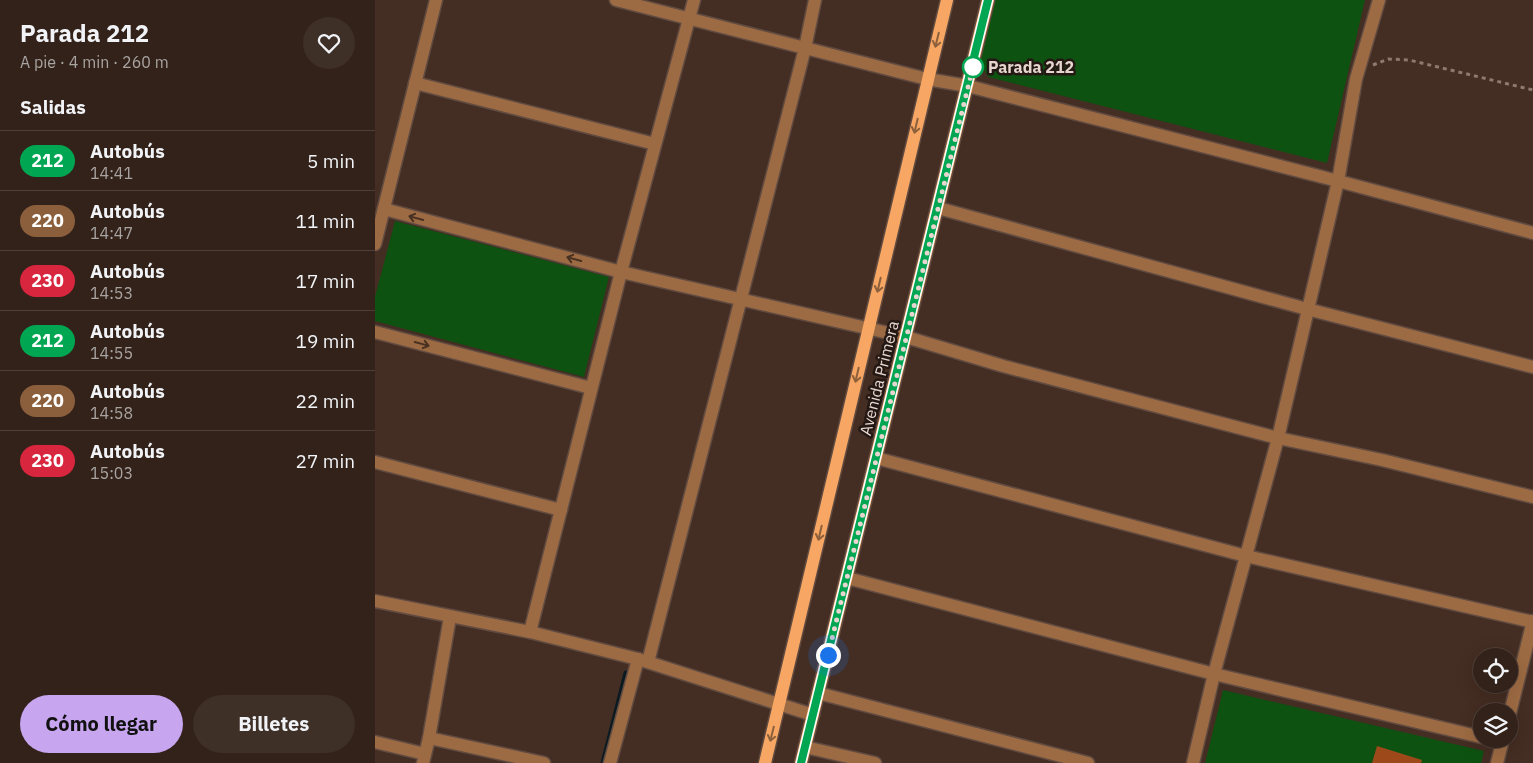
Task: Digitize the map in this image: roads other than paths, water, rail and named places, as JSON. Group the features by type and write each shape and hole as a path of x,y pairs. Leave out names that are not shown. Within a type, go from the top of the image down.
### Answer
{"main road":[{"name":"Avenida Primera","path":"765,763 947,0"},
{"name":"Avenida Primera","path":"801,763 989,0"}],"street":[{"path":"375,244 436,0"},
{"path":"615,0 927,79 968,86 1533,233"},
{"path":"530,632 621,272 694,0"},
{"path":"610,763 643,660 740,299 805,48 815,0"},
{"path":"1193,763 1214,674 1278,438 1337,181 1359,73 1379,0"},
{"path":"415,83 655,144"},
{"path":"938,208 1307,309 1533,367"},
{"path":"384,209 621,272 906,337 1003,366 1278,438 1382,460 1533,497"},
{"path":"375,332 591,388"},
{"path":"876,458 1246,556 1533,621 1512,703"},
{"path":"375,462 561,510"},
{"path":"847,578 1214,674 1473,735"},
{"path":"375,601 530,632 643,660 813,715"},
{"path":"375,742 424,759 449,617"},
{"path":"818,693 1088,763"},
{"path":"429,738 544,763"},
{"path":"805,747 875,763"},
{"path":"1497,763 1501,748"}],"waterway":[{"path":"603,763 626,673"}],"place":[{"name":"Parada 212","path":"973,67"}]}
